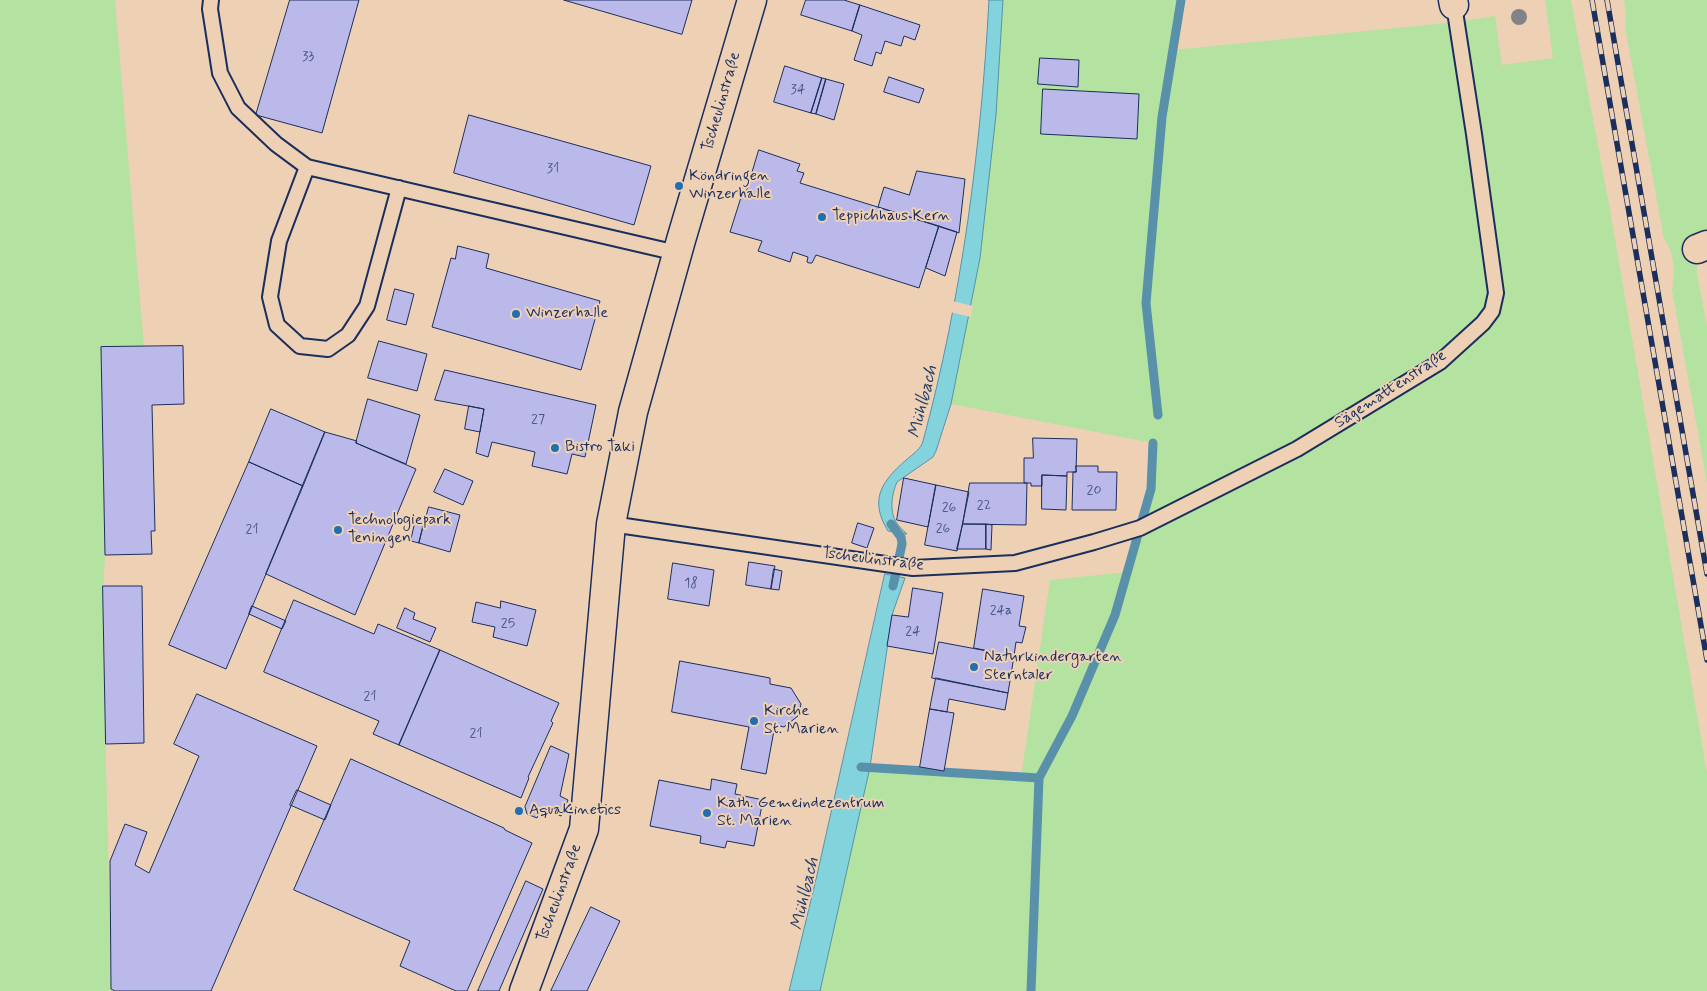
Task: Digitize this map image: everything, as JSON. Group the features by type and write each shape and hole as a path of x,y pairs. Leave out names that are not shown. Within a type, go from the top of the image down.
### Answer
{"street":[{"name":"Tscheulinstraße","path":"524,991 584,829 611,524 633,412 752,0"}],"lane":[{"path":"211,0 210,9 220,72 238,108 276,144 307,167 678,253"},
{"name":"Sägemattenstraße","path":"1186,504 1297,449 1391,393 1440,362 1483,323 1492,311 1496,293 1474,134 1453,3"},
{"path":"307,167 279,241 270,297 277,325 300,346 328,349 348,335 367,306 399,188"},
{"name":"Tscheulinstraße","path":"611,524 877,561 913,568 1015,563 1140,528 1186,504"}],"green space":[{"path":"0,0 115,0 144,347 101,348 105,555 104,645 111,991 0,991"},
{"path":"1003,0 1181,0 1173,50 1456,22 1495,16 1502,65 1553,58 1545,0 1571,0 1610,210 1707,773 1707,991 820,991 870,767 1021,777 1050,580 1127,572 1151,489 1153,443 951,404 996,115"},
{"path":"1624,0 1707,0 1707,245 1697,249 1697,274 1707,326 1707,483 1672,290 1674,270 1672,257 1664,239 1625,27"}],"water":[{"path":"989,0 1003,0 996,115 980,258 951,404 936,451 933,457 897,482 895,486 892,513 897,524 907,534 888,531 879,510 880,492 897,468 922,444 949,332 968,222 975,167"},
{"path":"885,574 905,578 892,615 870,767 820,991 789,991 817,875"}],"pier":[{"path":"952,301 973,306 971,317 950,312"}],"building":[{"path":"290,0 359,0 322,133 256,115"},
{"path":"564,0 692,0 682,34"},
{"path":"806,0 844,0 860,5 852,31 801,15"},
{"path":"860,5 920,25 915,40 904,36 901,46 885,41 881,54 876,52 872,66 854,60 862,35 852,31"},
{"path":"1040,58 1079,60 1078,87 1038,84"},
{"path":"785,66 822,78 811,113 774,102"},
{"path":"889,77 924,89 919,103 884,92"},
{"path":"822,78 826,79 816,114 811,113"},
{"path":"826,79 844,84 834,120 816,114"},
{"path":"1043,89 1139,94 1137,139 1041,134"},
{"path":"469,115 651,166 634,225 454,173"},
{"name":"Teppichhaus Kern","path":"759,150 800,164 797,171 804,173 800,183 939,226 919,288 816,255 812,263 809,263 807,262 808,257 793,252 790,262 758,251 762,241 730,232"},
{"path":"917,171 965,179 959,233 878,207 884,187 909,195"},
{"path":"939,226 957,232 945,276 926,268"},
{"name":"Winzerhalle","path":"458,246 489,254 486,268 600,301 581,370 432,327 451,258 455,259"},
{"path":"395,289 414,294 406,325 387,320"},
{"path":"379,341 427,354 417,391 368,378"},
{"path":"183,346 184,404 152,405 155,531 151,531 152,554 105,555 101,347"},
{"path":"445,370 596,405 585,457 572,454 567,474 532,466 535,452 492,442 488,457 476,453 484,409 435,400"},
{"name":"Technologiepark Teningen","path":"368,399 420,415 406,464 356,443"},
{"path":"469,406 484,409 480,432 465,429"},
{"path":"271,409 325,432 303,486 249,462"},
{"name":"Technologiepark Teningen","path":"325,432 357,441 356,443 416,469 355,615 266,574"},
{"path":"1033,438 1077,439 1076,472 1067,472 1067,476 1042,475 1042,486 1031,486 1031,483 1024,483 1024,458 1033,458"},
{"path":"249,462 303,486 226,669 169,645"},
{"path":"1076,466 1098,466 1098,472 1117,472 1116,510 1072,510 1073,472 1076,472"},
{"path":"445,469 473,481 463,505 434,492"},
{"path":"1042,475 1067,476 1066,510 1042,509"},
{"path":"904,478 936,485 928,527 897,520"},
{"path":"970,483 1027,483 1026,525 963,524"},
{"path":"936,485 969,492 957,551 925,545"},
{"path":"429,507 460,515 450,552 419,543"},
{"path":"415,523 423,525 419,543 411,541"},
{"path":"858,523 874,528 867,548 852,543"},
{"path":"963,524 986,524 986,549 957,549"},
{"path":"986,524 992,525 991,550 986,549"},
{"path":"749,562 775,566 771,589 746,585"},
{"path":"673,563 714,570 709,606 668,599"},
{"path":"774,569 782,571 779,590 771,589"},
{"path":"103,586 142,586 144,743 106,744"},
{"path":"913,588 943,593 933,654 887,646 892,615 908,617"},
{"path":"983,589 1024,596 1019,626 1026,627 1022,643 1016,642 1014,656 974,648"},
{"path":"294,600 374,634 378,624 440,650 399,745 373,734 379,721 264,672"},
{"path":"501,601 536,610 527,646 493,637 495,627 472,622 476,602 500,608"},
{"path":"252,606 286,621 282,629 249,614"},
{"path":"405,608 415,613 413,619 436,628 430,642 397,628"},
{"name":"Naturkindergarten Sterntaler","path":"939,642 1014,656 1008,693 932,678"},
{"path":"440,650 559,703 551,721 553,723 528,777 521,798 399,745"},
{"name":"Kirche St. Marien","path":"680,661 770,678 770,684 791,688 801,704 798,716 784,727 775,725 766,774 741,769 749,727 672,712"},
{"path":"936,678 1008,693 1005,710 949,699 947,712 930,709"},
{"path":"197,694 317,746 211,991 115,991 111,989 110,861 125,824 147,832 135,865 149,873 199,756 174,744"},
{"path":"930,709 954,713 944,771 920,767"},
{"path":"551,746 569,754 560,796 568,800 561,816 546,809 540,810 537,818 527,814 525,807"},
{"path":"351,759 504,828 532,843 467,991 456,991 400,966 410,941 294,890"},
{"name":"Kath. Gemeindezentrum St. Marien","path":"712,779 737,784 735,794 763,800 754,846 727,841 725,848 700,843 701,836 650,826 659,780 710,790"},
{"path":"297,790 331,805 325,820 290,805"},
{"path":"526,881 543,889 499,991 478,991"},
{"path":"591,907 620,921 587,991 551,991"}],"waterway":[{"path":"1158,415 1146,303 1162,117 1181,0"},
{"path":"1031,991 1039,778 1072,716 1115,615 1151,489 1153,443"},
{"name":"Mühlbach","path":"891,524 901,537 902,544 893,586"},
{"path":"861,767 1039,778"}],"railway":[{"path":"1592,0 1707,660"},
{"path":"1607,0 1707,574"}],"place":[{"name":"Köndringen Winzerhalle","path":"679,186"},
{"name":"Teppichhaus Kern","path":"822,217"},
{"name":"Winzerhalle","path":"516,314"},
{"name":"Bistro Taki","path":"555,448"},
{"name":"Technologiepark Teningen","path":"338,530"},
{"name":"Naturkindergarten Sterntaler","path":"974,667"},
{"name":"Kirche St. Marien","path":"754,721"},
{"name":"AquaKinetics","path":"519,811"},
{"name":"Kath. Gemeindezentrum St. Marien","path":"707,813"}]}
